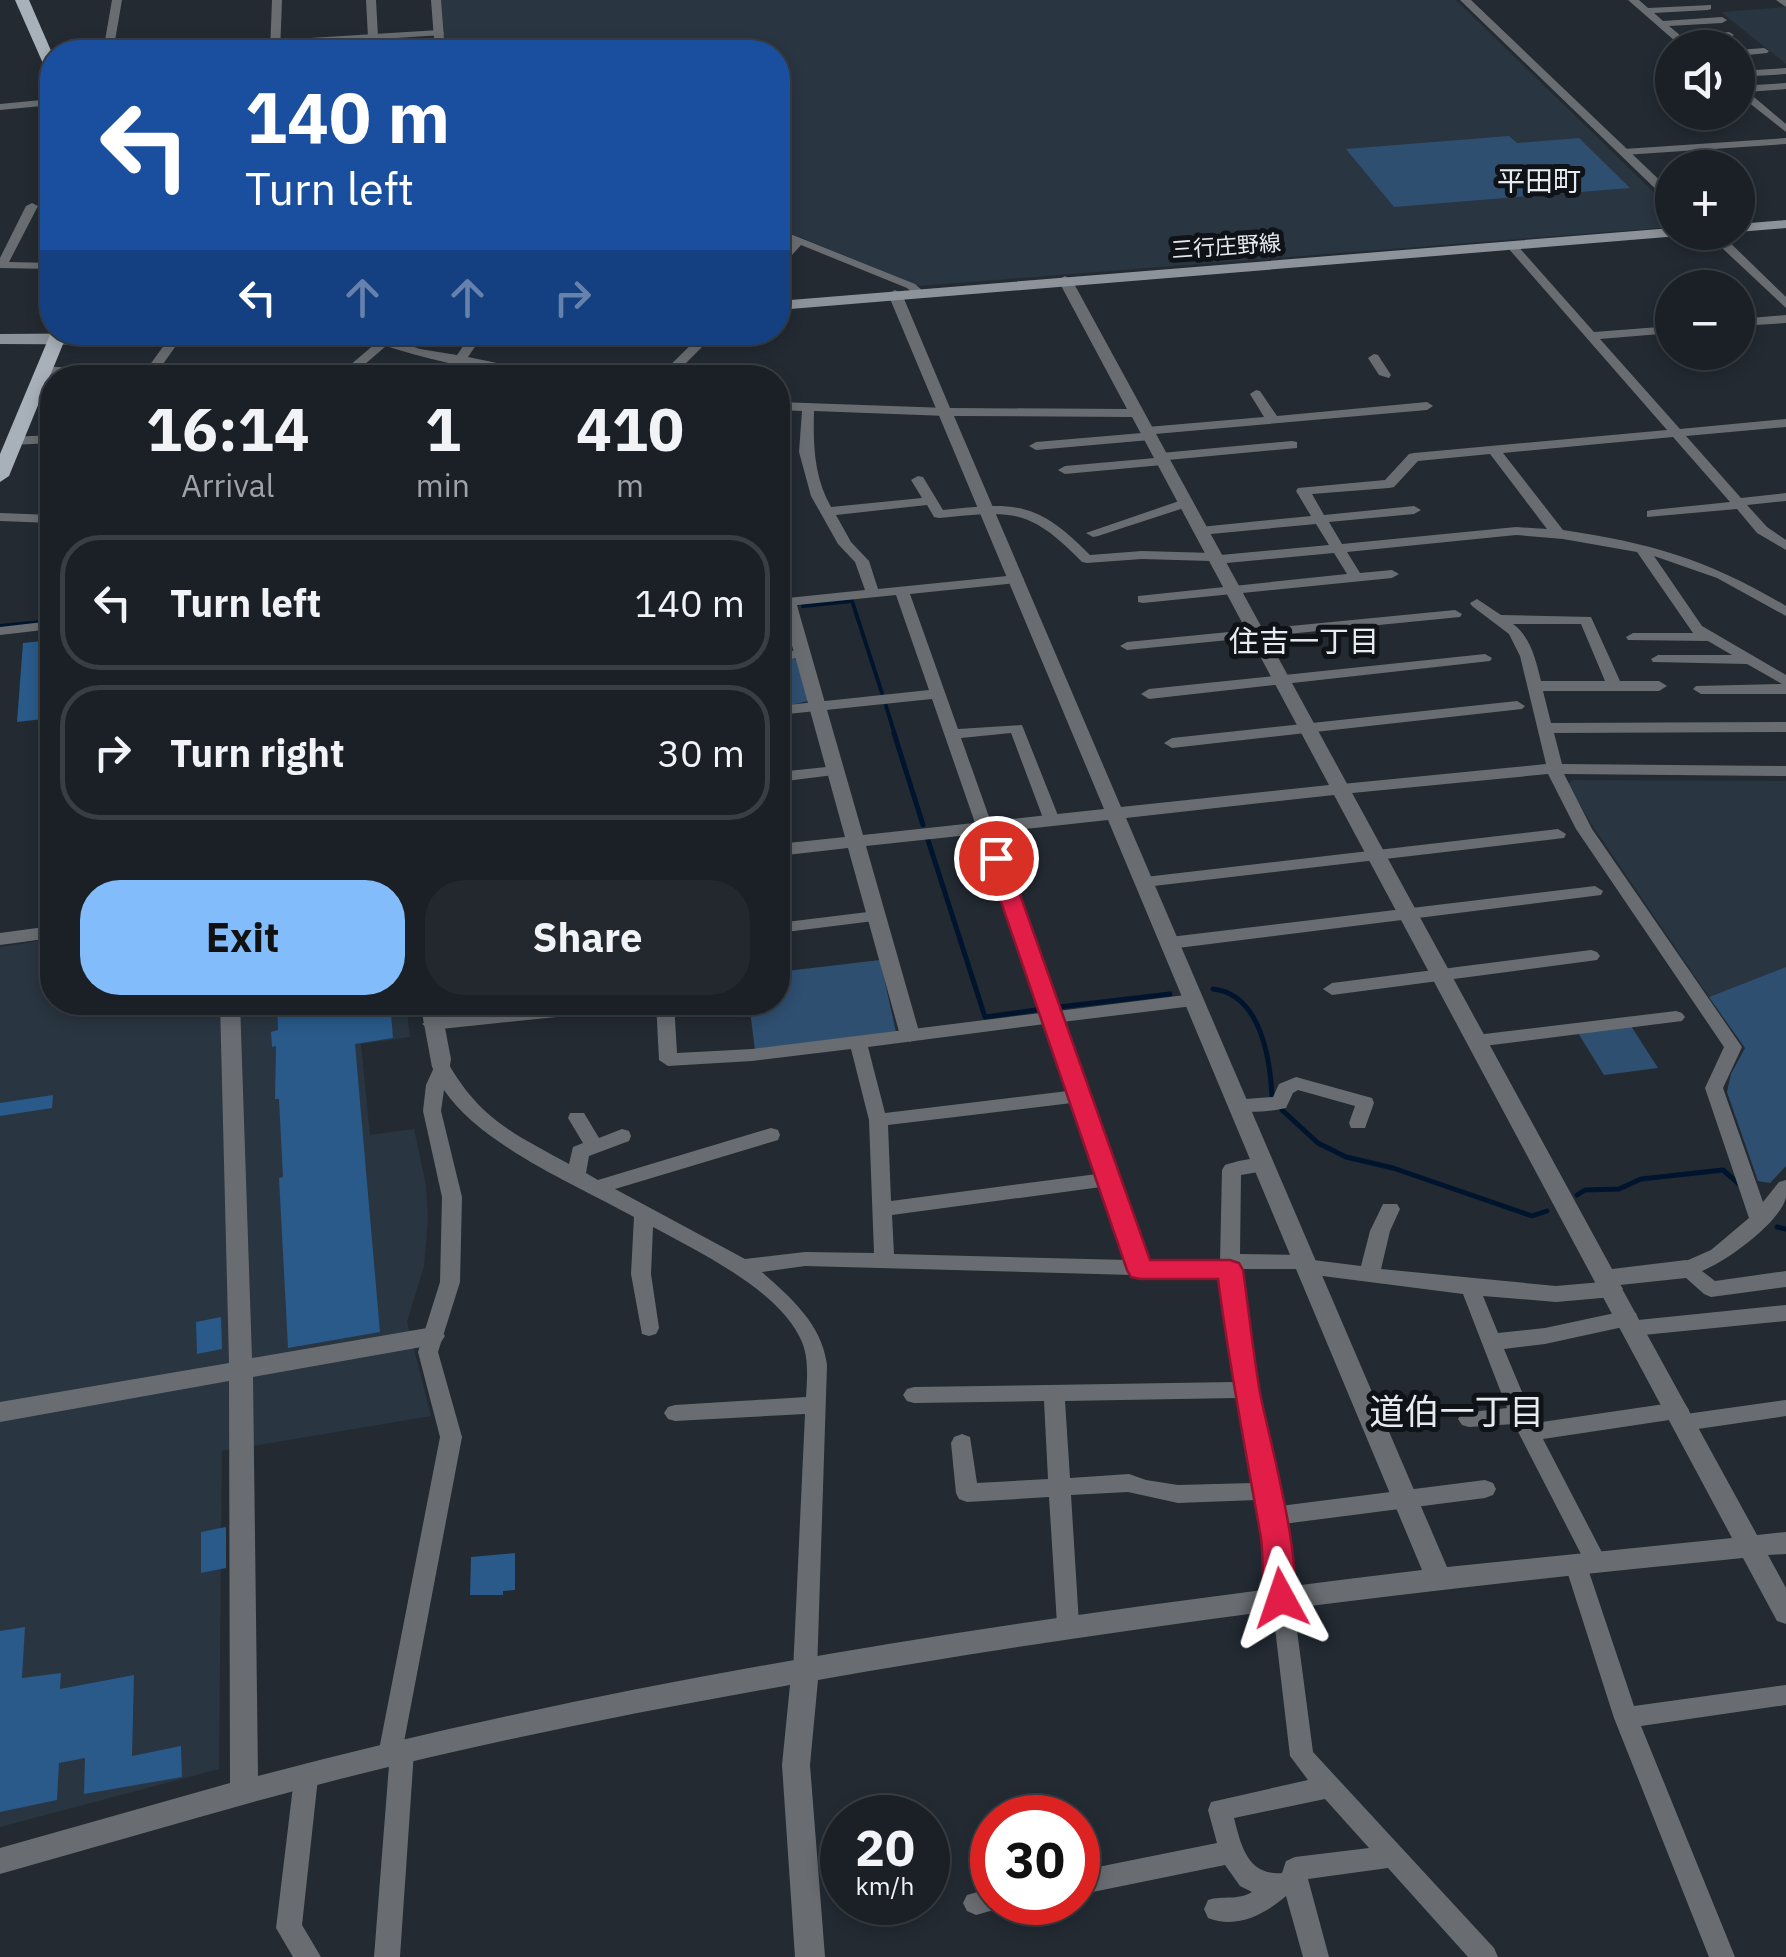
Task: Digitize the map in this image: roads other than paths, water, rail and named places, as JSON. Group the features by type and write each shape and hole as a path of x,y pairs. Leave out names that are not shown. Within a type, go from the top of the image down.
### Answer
{"main road":[{"path":"22,0 41,40"},
{"path":"1755,227 1786,224"},
{"name":"三行庄野線","path":"790,305 1655,234"},
{"path":"0,339 40,337"},
{"path":"0,476 40,377"}],"street":[{"path":"110,40 117,0"},
{"path":"275,40 277,0"},
{"path":"371,0 373,37"},
{"path":"436,0 439,40"},
{"path":"1465,0 1655,182"},
{"path":"1632,0 1669,30"},
{"path":"1646,11 1708,7"},
{"path":"1661,24 1722,20"},
{"path":"346,40 439,33"},
{"path":"1755,52 1764,51"},
{"path":"1755,73 1786,71"},
{"path":"1770,72 1786,86"},
{"path":"1755,88 1786,86"},
{"path":"0,107 40,103"},
{"path":"1755,103 1786,130"},
{"path":"1766,112 1786,110"},
{"path":"1624,152 1786,141"},
{"path":"0,281 3,266 32,206"},
{"path":"790,238 918,292"},
{"path":"790,242 797,242"},
{"path":"790,250 797,242"},
{"path":"1512,246 1762,530 1786,546"},
{"path":"1730,250 1786,304"},
{"path":"3,266 40,266"},
{"path":"1066,280 1786,1613"},
{"path":"895,294 1439,1579"},
{"path":"1755,322 1786,319"},
{"path":"1591,336 1655,330"},
{"path":"357,365 379,345"},
{"path":"400,345 480,365"},
{"path":"460,360 470,345"},
{"path":"676,365 697,345"},
{"path":"1374,358 1385,375"},
{"path":"1256,394 1273,420"},
{"path":"1036,446 1145,427 1427,406"},
{"path":"790,407 947,412 1145,427"},
{"path":"808,409 806,452 818,496 845,544 862,560 873,594"},
{"path":"1356,578 1303,492 1389,484 1414,457 1786,424"},
{"path":"12,441 40,439"},
{"path":"1065,470 1292,445"},
{"path":"1492,449 1559,535"},
{"path":"918,480 939,514 1030,510 1087,560 1142,554 1215,558 1516,531 1643,551 1714,572 1786,612"},
{"path":"1652,514 1786,498"},
{"path":"827,512 930,501"},
{"path":"1093,533 1185,503"},
{"path":"1200,531 1414,510"},
{"path":"0,517 40,519"},
{"path":"1643,551 1697,629 1786,681"},
{"path":"1143,599 1392,574"},
{"path":"790,602 1017,579"},
{"path":"902,591 1140,1270"},
{"path":"1477,603 1515,632 1536,686 1558,782 1584,829 1733,1047 1714,1088 1758,1220"},
{"path":"1127,646 1455,614"},
{"path":"1498,619 1586,620 1614,686"},
{"path":"790,620 804,654 910,1035"},
{"path":"0,631 40,623"},
{"path":"1633,637 1711,637"},
{"path":"790,655 804,654"},
{"path":"1150,694 1485,658"},
{"path":"1658,660 1750,660"},
{"path":"1768,670 1786,662"},
{"path":"1536,686 1660,686"},
{"path":"1702,688 1786,689"},
{"path":"790,710 939,694"},
{"path":"1172,743 1517,706"},
{"path":"1546,728 1786,727"},
{"path":"953,734 1017,728 1051,818"},
{"path":"790,849 1519,770 1786,771"},
{"path":"790,776 836,771"},
{"path":"1145,882 1558,834"},
{"path":"1170,943 1594,891"},
{"path":"790,927 876,916"},
{"path":"0,939 40,934"},
{"path":"1332,989 1591,956"},
{"path":"666,1015 668,1060 752,1055 1193,1000"},
{"path":"230,1015 241,1371 244,1793"},
{"path":"431,1015 439,1038 442,1068 452,1090 488,1125 743,1268 772,1293 812,1339 817,1364 816,1405 805,1672 796,1765 810,1957"},
{"path":"1476,1042 1676,1017"},
{"path":"858,1042 878,1120 884,1260"},
{"path":"387,1957 396,1753 451,1437 428,1352 450,1282 452,1197 432,1111 434,1086 442,1068"},
{"path":"1238,1105 1279,1103 1286,1088 1296,1083 1365,1104 1358,1123"},
{"path":"878,1120 1080,1096"},
{"path":"577,1118 595,1146"},
{"path":"596,1187 770,1135"},
{"path":"576,1176 580,1152 622,1136"},
{"path":"1263,1166 1232,1170 1230,1265 1246,1390 1270,1516 1302,1756 1485,1957"},
{"path":"882,1209 1110,1178"},
{"path":"743,1268 805,1258 1140,1270 1306,1265 1556,1294 1715,1260 1740,1242 1786,1187"},
{"path":"1370,1272 1390,1208"},
{"path":"644,1214 641,1274 649,1328"},
{"path":"1686,1269 1711,1289 1786,1279"},
{"path":"1470,1287 1586,1564 1626,1718 1722,1957"},
{"path":"1492,1342 1631,1323 1786,1312"},
{"path":"0,1412 433,1336"},
{"path":"914,1394 1246,1390"},
{"path":"1054,1394 1068,1624"},
{"path":"676,1413 816,1405"},
{"path":"1470,1419 1526,1424 1786,1408"},
{"path":"962,1443 967,1492 1128,1483 1143,1490 1183,1493 1266,1491"},
{"path":"1270,1516 1485,1489"},
{"path":"0,1861 396,1753 767,1676 1068,1624 1786,1542"},
{"path":"1626,1718 1786,1695"},
{"path":"306,1778 289,1928 308,1957"},
{"path":"1286,1885 1262,1886 1238,1869 1220,1810 1327,1787"},
{"path":"1100,1879 1231,1852"},
{"path":"1216,1909 1223,1912 1264,1902 1286,1885 1295,1869 1393,1856"},
{"path":"1286,1885 1316,1957"}],"waterway":[{"path":"803,606 852,601 882,693"},
{"path":"0,626 40,622"},
{"path":"886,706 895,735"},
{"path":"894,733 923,825"},
{"path":"928,840 985,1017 1043,1009"},
{"path":"1213,989 1229,993 1252,1015 1265,1046 1272,1096"},
{"path":"1059,1007 1170,994"},
{"path":"1282,1110 1318,1143 1346,1157 1393,1168 1532,1216 1547,1211"},
{"path":"1577,1195 1585,1190 1619,1189 1641,1179 1723,1170 1739,1184"},
{"path":"1777,1227 1786,1229"}],"district":[{"name":"平田町","path":"1539,181"},
{"name":"住吉一丁目","path":"1304,642"},
{"name":"道伯一丁目","path":"1457,1412"}]}
